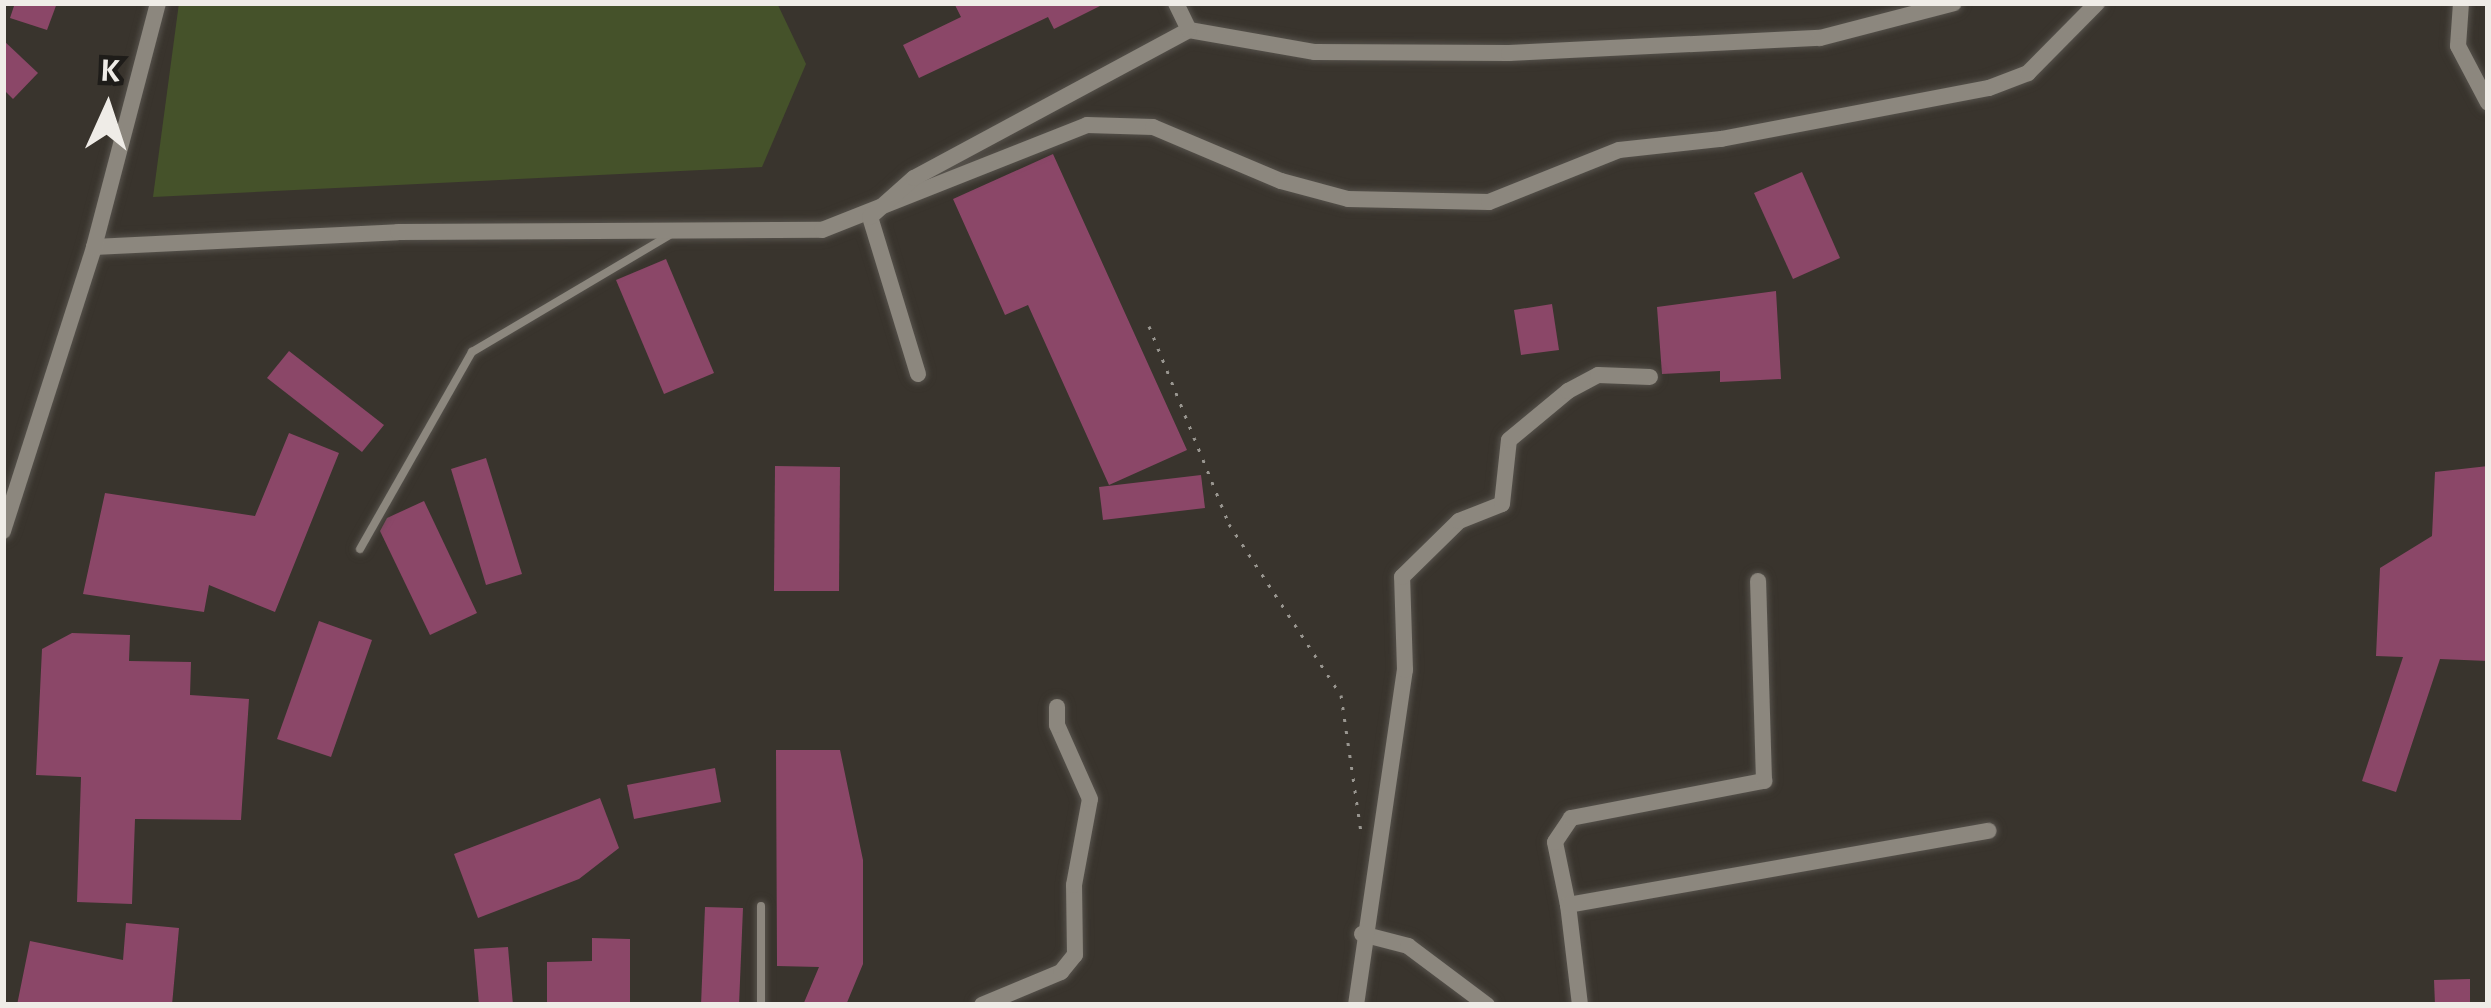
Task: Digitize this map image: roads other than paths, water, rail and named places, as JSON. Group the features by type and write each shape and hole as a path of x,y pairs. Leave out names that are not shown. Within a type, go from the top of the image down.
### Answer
{"street":[{"path":"3,531 94,247 158,3"},
{"path":"1176,3 1189,30"},
{"path":"870,218 914,178 1189,30 1315,52 1509,52 1820,38 1954,3"},
{"path":"94,247 680,230 799,232 870,218 1022,146 1088,125 1153,127 1348,200 1489,202 1618,150 1721,139 1989,88 2028,73 2097,3"},
{"path":"2461,3 2458,46 2488,103"},
{"path":"870,218 918,374"},
{"path":"1356,1005 1361,934 1406,670 1402,578 1459,521 1502,504 1509,440 1568,391 1598,375 1650,377"},
{"path":"1580,1005 1555,842 1571,818 1764,781 1758,581"},
{"path":"982,1005 1060,972 1076,955 1074,885 1090,799 1057,725 1058,707"},
{"path":"1568,905 1989,831"},
{"path":"1361,934 1408,946 1486,1005"}],"lane":[{"path":"360,549 472,352 680,230"},
{"path":"761,906 761,1005"}]}
